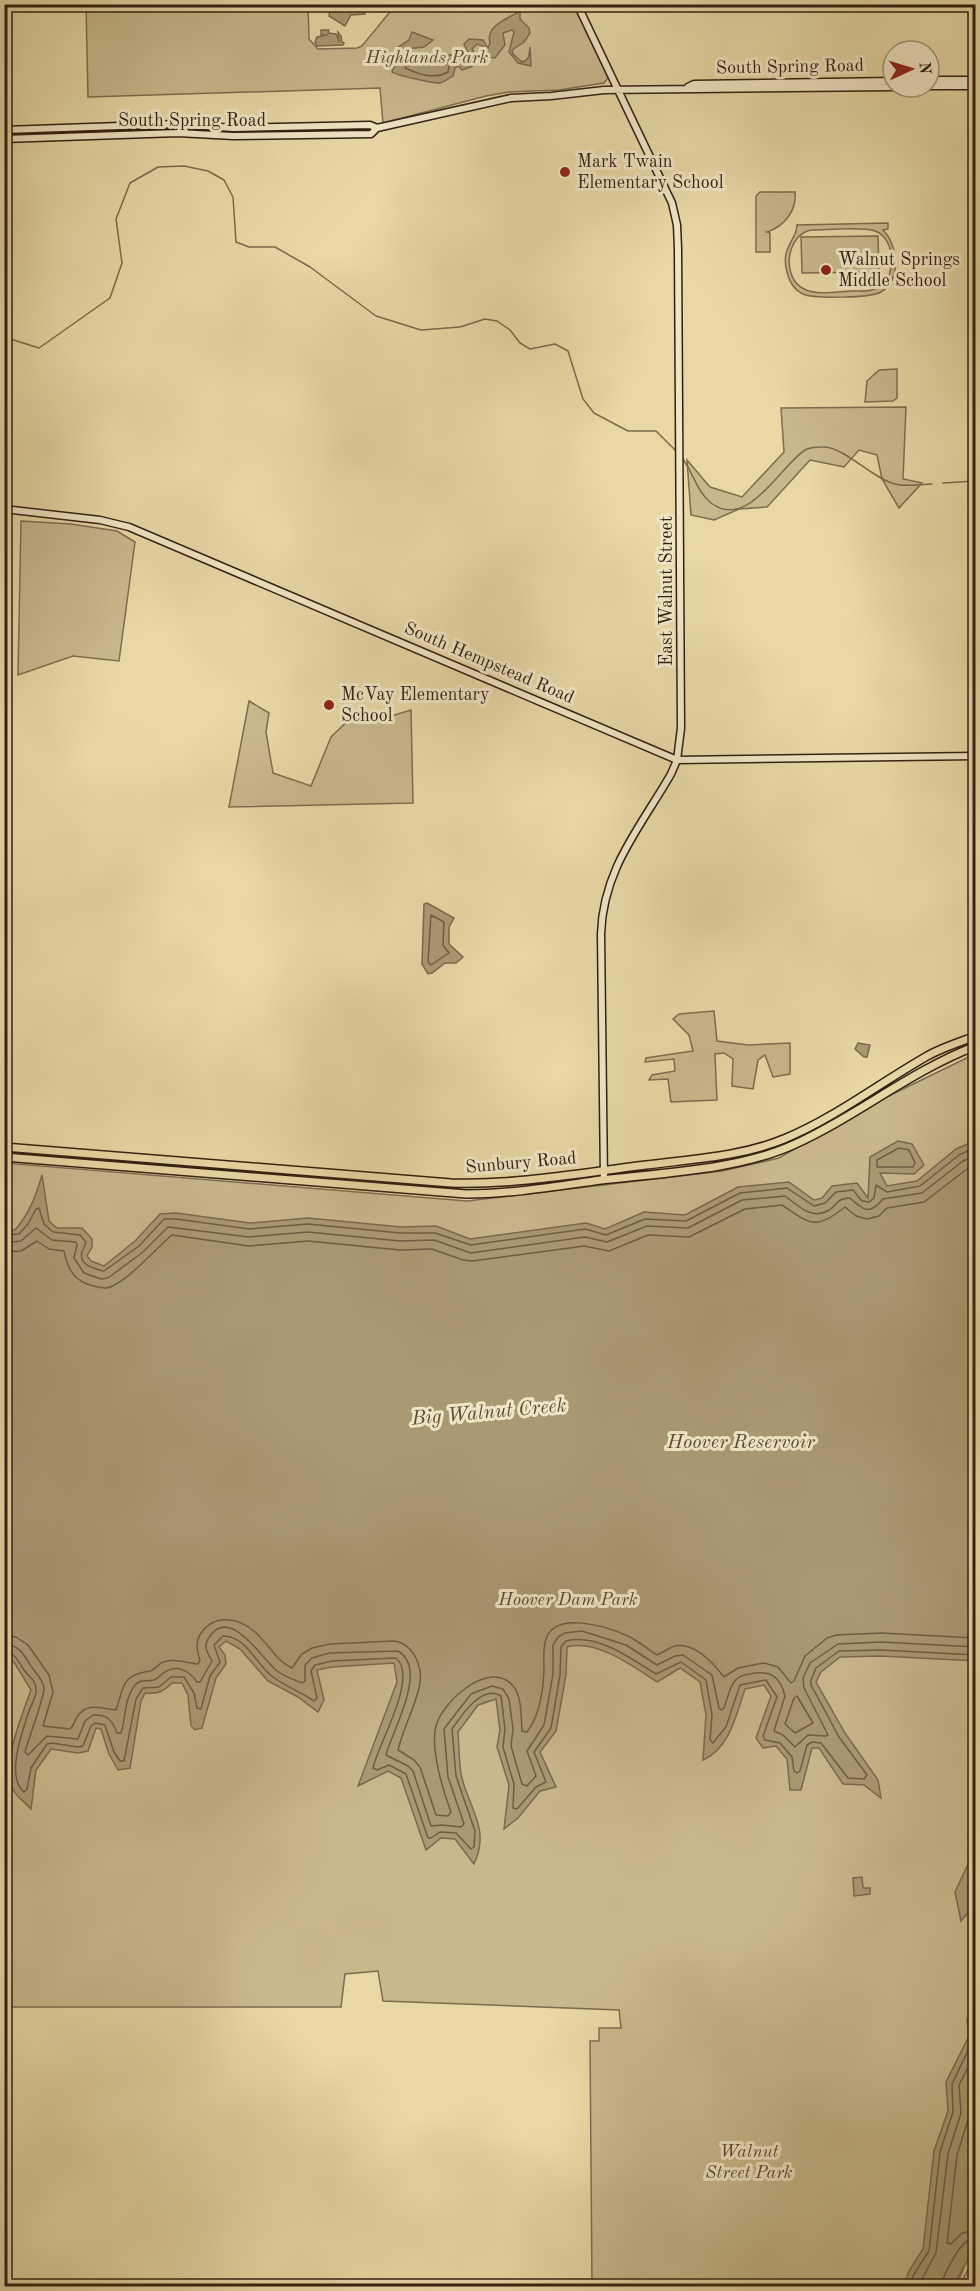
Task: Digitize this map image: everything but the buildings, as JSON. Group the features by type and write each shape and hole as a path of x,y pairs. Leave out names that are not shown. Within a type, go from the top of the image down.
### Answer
{"main road":[{"name":"East Walnut Street","path":"578,4 667,192 676,216 678,249 681,737 677,760 620,857 603,906 601,946 604,1180"},
{"path":"941,80 975,80"},
{"name":"South Spring Road","path":"4,139 178,133 233,136 370,134 377,128 511,98 617,89 688,87 694,90 734,86 881,82"},
{"name":"South Spring Road","path":"862,84 881,86"},
{"path":"941,86 975,86"},
{"name":"South Spring Road","path":"4,130 178,124 233,128 370,125 377,128"},
{"name":"South Hempstead Road","path":"4,509 100,520 129,527 677,760 975,756"},
{"name":"Sunbury Road","path":"4,1147 482,1184 604,1171 741,1152 784,1139 814,1124 932,1053 975,1036"},
{"name":"Sunbury Road","path":"4,1157 466,1194 518,1191 732,1164 779,1151 809,1138 931,1065 975,1046"},
{"path":"604,1180 610,1175 647,1169 660,1163"},
{"path":"206,1173 231,1169 254,1171 258,1168"},
{"path":"518,1191 539,1182 599,1175 604,1171"},
{"path":"257,1177 264,1174 289,1176 314,1172"}],"green space":[{"name":"Highlands Park","path":"86,5 308,5 309,39 318,49 362,46 394,7 392,5 576,5 608,78 604,83 559,90 509,92 486,96 383,123 380,88 88,97"},
{"path":"760,192 795,192 792,211 779,226 767,232 770,233 770,252 756,252 756,196"},
{"path":"888,223 888,229 883,230 892,244 895,271 888,286 881,292 866,296 818,297 800,292 791,282 785,263 787,250 797,225","holes":["862,229 875,231 882,235 887,241 892,257 890,273 886,280 878,288 868,291 822,293 804,289 792,276 790,257 796,240 811,230"]},
{"path":"878,236 879,272 802,273 801,237"},
{"path":"897,369 897,398 893,401 865,402 867,381 879,370"},
{"path":"906,407 903,479 922,483 899,508 882,479 877,455 859,450 844,467 810,460 767,507 739,509 714,520 691,515 687,460 710,487 742,497 784,452 781,408"},
{"path":"21,521 71,524 117,531 135,542 119,661 73,656 18,675"},
{"path":"249,701 269,713 266,732 273,773 311,786 331,737 358,711 388,717 411,710 413,803 229,807"},
{"path":"714,1011 717,1041 748,1045 790,1043 790,1074 773,1077 765,1055 758,1060 753,1089 732,1086 733,1059 724,1053 715,1054 717,1100 671,1102 668,1079 649,1080 652,1075 675,1071 674,1059 645,1062 646,1058 693,1051 689,1035 673,1019 679,1014"},
{"name":"Hoover Dam Park","path":"975,1054 976,2234 957,2286 592,2286 590,2041 599,2041 599,2028 621,2028 619,2010 383,2001 378,1971 345,1974 341,2007 5,2007 5,1163 467,1201 722,1171 779,1158 874,1103"},
{"path":"975,2257 975,2286 959,2286"}],"water":[{"path":"361,5 365,9 365,14 351,15 345,26 329,16 330,9 338,6 350,9"},
{"path":"520,11 520,19 529,28 530,33 524,42 512,50 522,62 528,58 530,47 531,66 518,63 509,52 514,32 512,30 503,33 505,45 495,58 487,57 483,46 477,44 472,49 484,62 477,62 462,70 458,66 453,76 442,82 424,81 392,72 395,64 410,55 423,60 433,53 467,57 469,55 464,44 469,39 483,40 488,48 489,37 494,27"},
{"path":"321,30 329,30 328,33 336,34 339,42 338,32 343,45 317,46 315,42 317,37 328,35 321,35"},
{"path":"412,32 433,40 424,47 397,50 409,40"},
{"path":"427,903 454,918 449,927 449,944 463,957 456,963 445,963 428,974 422,964 424,904"},
{"path":"858,1043 870,1045 867,1057 855,1049"},
{"name":"Hoover Reservoir","path":"898,1141 912,1144 924,1165 914,1174 880,1173 887,1186 917,1181 956,1149 975,1141 976,1661 881,1656 840,1657 821,1672 816,1682 845,1733 878,1780 881,1798 864,1785 843,1784 819,1748 812,1748 801,1790 790,1790 787,1759 776,1746 763,1748 756,1738 771,1696 764,1685 745,1689 726,1739 720,1748 703,1760 706,1715 700,1682 680,1668 657,1682 602,1650 590,1647 567,1647 566,1675 556,1731 540,1752 556,1787 540,1791 518,1818 504,1829 509,1785 497,1747 500,1730 496,1699 478,1705 458,1732 461,1774 479,1829 479,1851 474,1864 455,1839 441,1838 426,1850 401,1778 388,1771 358,1786 397,1682 394,1663 317,1670 324,1700 318,1712 298,1697 268,1681 240,1649 226,1641 219,1647 225,1655 226,1664 216,1678 202,1728 195,1730 191,1726 188,1695 182,1683 172,1683 160,1692 145,1693 141,1701 130,1768 118,1770 109,1754 101,1729 96,1728 88,1751 78,1753 51,1749 36,1770 31,1809 16,1794 10,1781 9,1768 14,1740 31,1690 14,1662 5,1656 4,1228 15,1230 20,1224 32,1204 42,1175 49,1221 57,1228 82,1228 92,1239 92,1247 87,1256 91,1261 104,1266 135,1241 160,1214 176,1213 250,1223 308,1218 401,1227 436,1226 470,1239 586,1223 605,1229 644,1212 685,1215 738,1187 789,1182 814,1200 822,1198 832,1186 857,1183 868,1198 870,1157"},
{"path":"975,1849 975,1904 961,1921 955,1892"},
{"path":"862,1877 863,1888 870,1888 870,1894 854,1896 853,1878"},
{"path":"975,2012 975,2248 953,2286 904,2286 909,2271 923,2249 934,2151 948,2111 946,2082 969,2036 967,2019"}],"waterway":[{"path":"4,337 39,348 110,298 122,263 116,219 130,183 158,167 184,166 208,171 224,180 233,197 236,242 249,247 275,247 310,267 376,316 421,330 460,327 485,319 497,321 510,330 520,343 530,349 555,344 568,351 583,399 594,413 628,431 656,431 677,452"},
{"path":"682,458 706,498 711,503 725,509 738,509 750,503 795,458 805,450 814,447 831,448 840,452 877,476 895,484 932,484"},
{"path":"943,483 976,481"}],"place":[{"name":"Mark Twain Elementary School","path":"565,172"},
{"name":"Walnut Springs Middle School","path":"826,270"},
{"name":"McVay Elementary School","path":"329,705"}],"water label":[{"name":"Big Walnut Creek","path":"489,1413"}],"park label":[{"name":"Walnut Street Park","path":"749,2162"}]}
